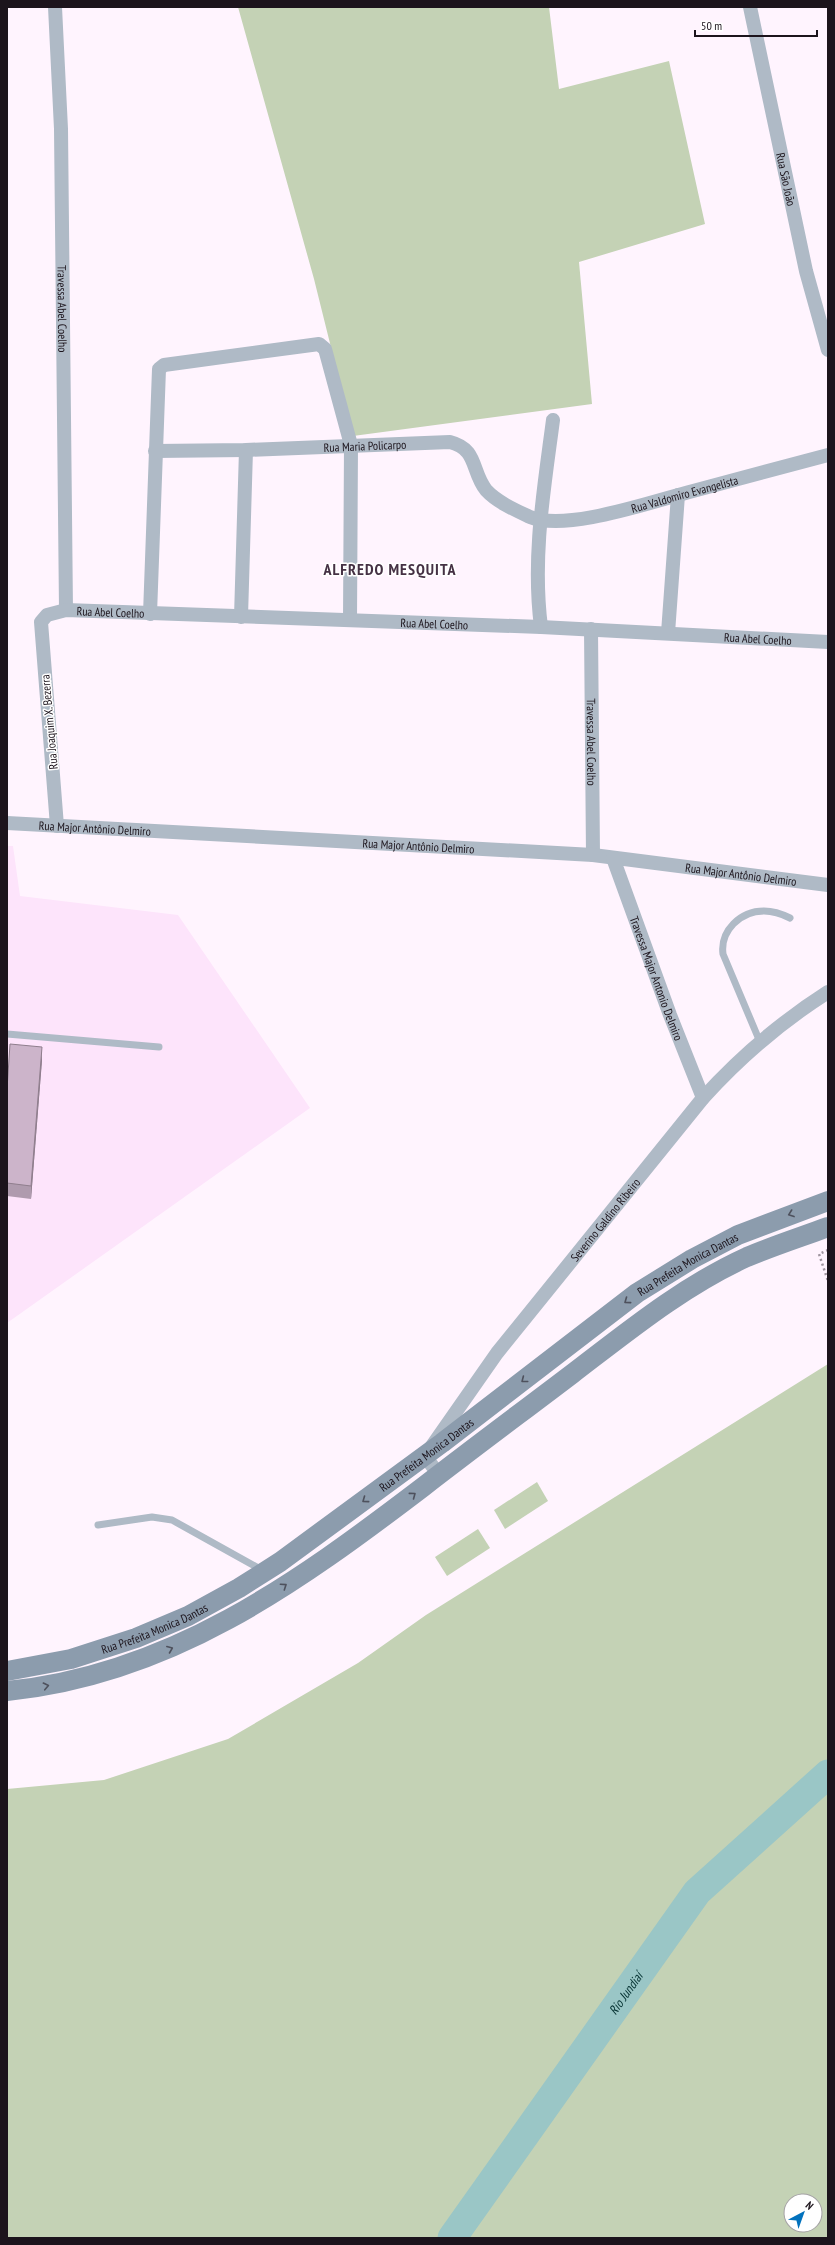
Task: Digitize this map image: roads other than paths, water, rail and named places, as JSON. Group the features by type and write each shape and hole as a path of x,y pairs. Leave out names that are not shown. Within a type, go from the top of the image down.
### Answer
{"main road":[{"name":"Rua Prefeita Monica Dantas","path":"7,1671 71,1660 136,1638 188,1616 265,1571 425,1456 637,1293 692,1258 738,1235 828,1201"},
{"name":"Rua Prefeita Monica Dantas","path":"7,1691 74,1679 127,1665 170,1649 220,1626 264,1600 367,1530 650,1315 700,1283 746,1258 828,1227"}],"street":[{"name":"Travessa Abel Coelho","path":"55,7 61,129 66,610"},
{"name":"Rua São João","path":"750,7 806,271 828,350"},
{"path":"150,614 158,372 164,365 270,350 322,345 325,349 351,445 350,620"},
{"path":"541,627 538,594 539,520 553,420"},
{"name":"Rua Maria Policarpo","path":"155,451 246,450 444,441 460,444 470,455 481,482 490,494 516,511 539,520"},
{"path":"241,617 246,450"},
{"name":"Rua Valdomiro Evangelista","path":"539,520 585,518 828,455"},
{"path":"668,633 678,495"},
{"name":"Rua Abel Coelho","path":"42,618 47,615 66,610 591,629 828,642"},
{"name":"Rua Joaquim X. Bezerra","path":"42,618 58,826"},
{"name":"Travessa Abel Coelho","path":"591,629 593,855"},
{"name":"Rua Major Antônio Delmiro","path":"7,823 593,855 828,884"},
{"name":"Travessa Major Antonio Delmiro","path":"613,858 670,1015 703,1098"},
{"name":"Severino Galdino Ribeiro","path":"425,1456 497,1353 703,1098 731,1068 760,1042 828,992"},
{"path":"425,1456 439,1475"}],"lane":[{"path":"760,1042 723,954 721,945 730,927 749,914 762,910 776,912 790,918"},
{"path":"7,1034 159,1047"},
{"path":"98,1525 152,1517 166,1519 265,1571"}],"waterway":[{"name":"Rio Jundiaí","path":"452,2238 697,1892 828,1774"}],"district":[{"name":"ALFREDO MESQUITA","path":"390,569"}]}
